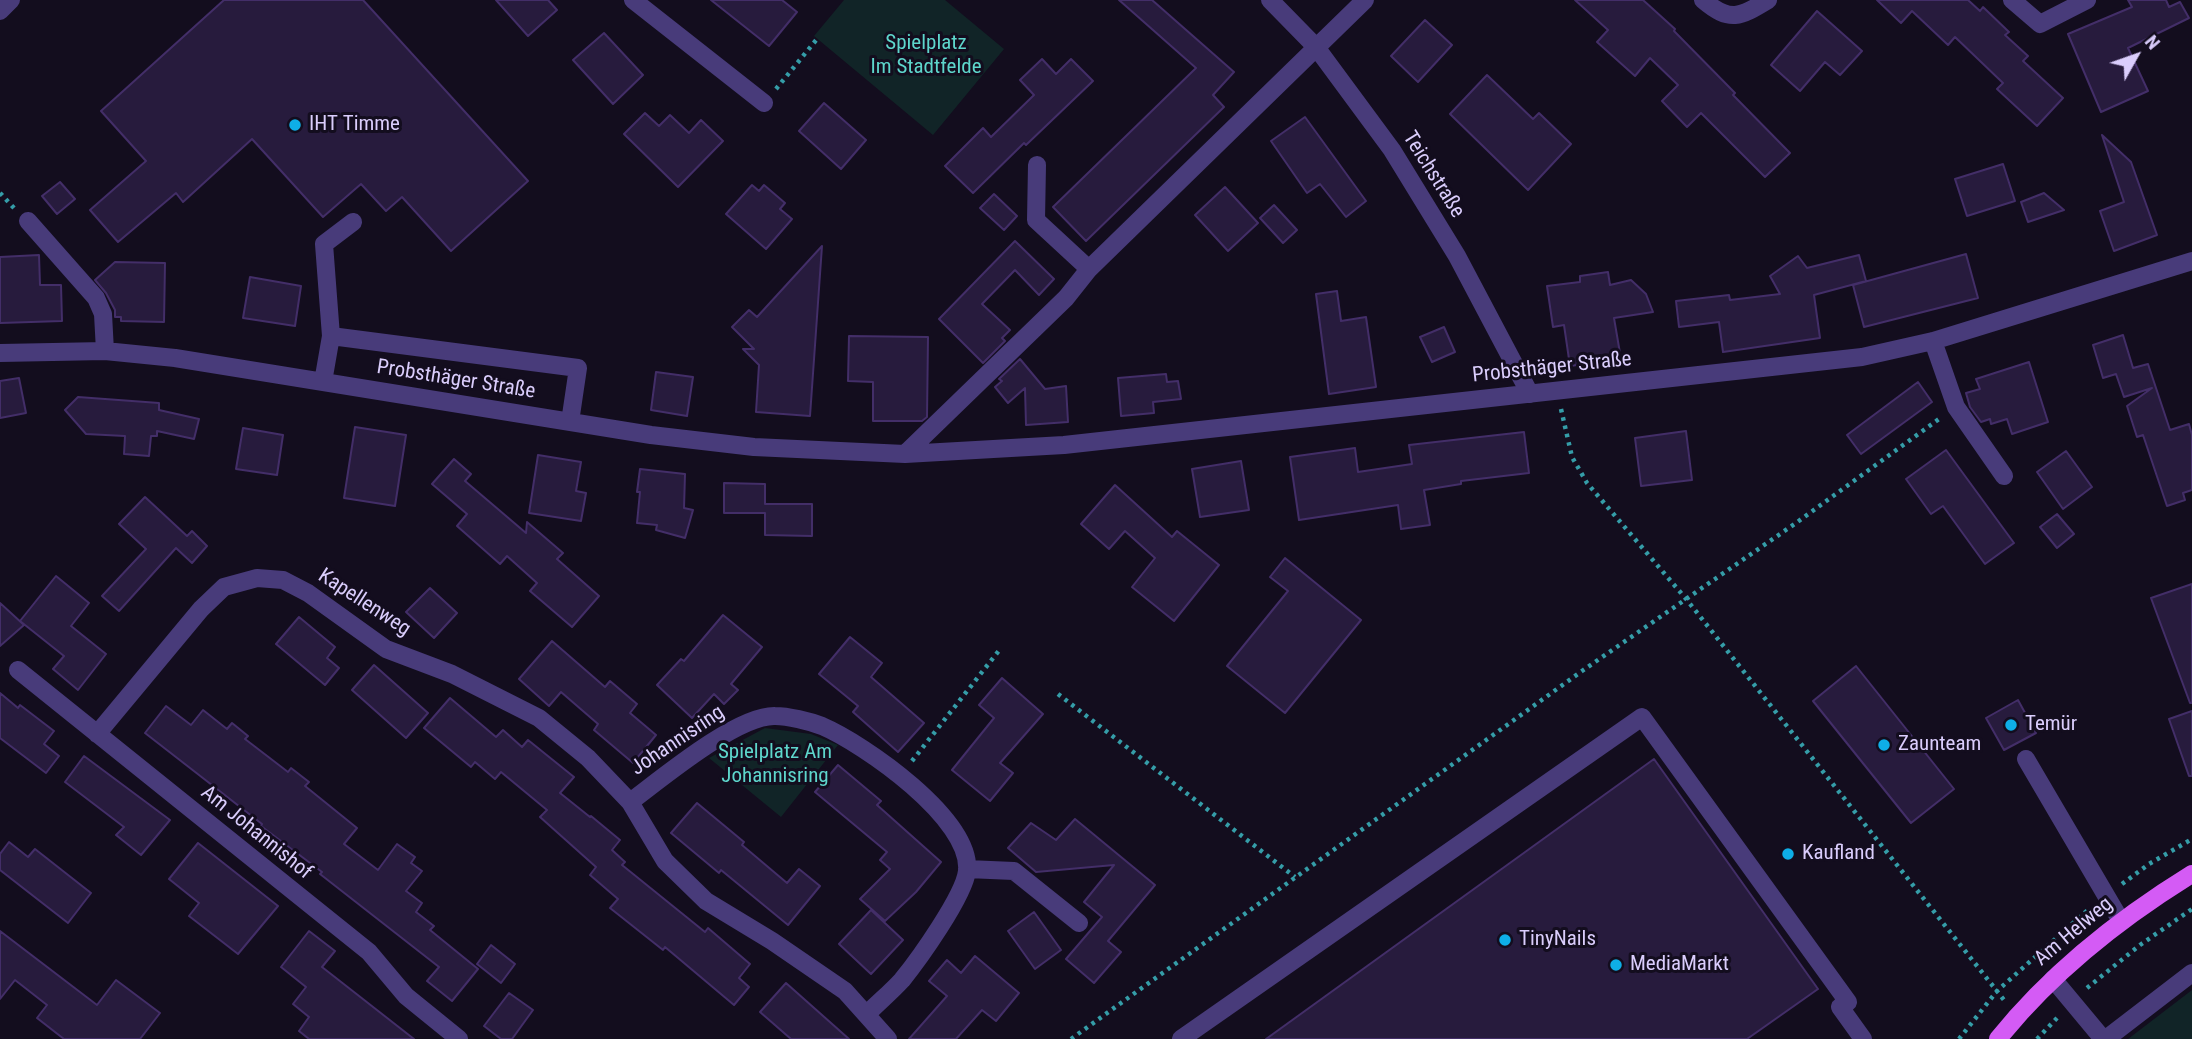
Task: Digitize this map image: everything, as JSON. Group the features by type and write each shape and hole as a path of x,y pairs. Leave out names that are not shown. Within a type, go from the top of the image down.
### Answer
{"main road":[{"name":"Am Helweg","path":"1998,1039 2053,979 2121,921 2192,874"}],"street":[{"path":"0,11 11,0"},
{"path":"633,0 764,103"},
{"name":"Teichstraße","path":"1270,0 1316,47 1392,150 1457,256 1530,394"},
{"path":"905,454 1066,298 1089,269 1365,0"},
{"path":"1703,0 1717,12 1742,15 1768,0"},
{"path":"2012,0 2040,24 2087,0"},
{"path":"1037,165 1035,220 1089,269"},
{"path":"28,221 96,298 103,314 105,351"},
{"path":"323,382 331,335 324,244 353,222"},
{"name":"Probsthäger Straße","path":"0,353 105,351 175,358 651,435 754,447 905,454 1064,445 1862,357 1933,341 2192,261"},
{"path":"331,335 578,368 570,422"},
{"path":"1933,341 1956,407 2004,476"},
{"name":"Kapellenweg","path":"97,734 201,609 224,587 257,578 283,580 308,593 386,649 452,674 539,718 588,758 630,802"},
{"name":"Am Johannishof","path":"18,670 369,953 405,996 459,1039"},
{"name":"Johannisring","path":"888,1039 845,991 772,941 706,901 665,862 630,802 698,752 750,720 775,716 820,725 860,746 901,776 940,811 964,846 967,869"},
{"path":"1181,1039 1642,717 1848,1002 1840,1007 1863,1039"},
{"path":"2026,759 2121,921"},
{"path":"867,1013 902,979 953,907 967,869 1014,871 1079,923"},
{"path":"2053,979 2105,1039 2192,973"}],"path":[{"path":"764,103 817,39"},
{"path":"1556,391 1572,457 1587,483 1687,600 2017,1016"},
{"path":"1071,1039 1582,671 1687,600 1956,407"},
{"path":"901,776 1001,648"},
{"path":"1058,694 1295,877"},
{"path":"1959,1039 1997,991 2076,919 2149,864 2192,839"},
{"path":"2037,1039 2094,981 2192,909"}],"green space":[{"name":"Spielplatz Im Stadtfelde","path":"844,0 945,0 1004,49 933,135 814,36"},
{"name":"Spielplatz Am Johannisring","path":"765,728 811,734 838,745 781,817 709,758"},
{"path":"2192,990 2192,1039 2128,1039"}],"building":[{"name":"IHT Timme","path":"224,0 363,0 528,181 451,251 402,197 386,211 361,184 323,217 252,139 183,202 176,193 118,242 90,210 146,161 101,111"},
{"path":"496,0 548,0 557,10 528,36"},
{"path":"711,0 782,0 797,12 769,46"},
{"path":"1119,0 1152,0 1234,72 1213,95 1224,107 1086,241 1053,207 1196,68"},
{"path":"1575,0 1643,0 1675,29 1735,93 1733,95 1790,153 1765,177 1701,113 1687,127 1662,101 1678,85 1650,58 1635,76 1597,42 1608,30"},
{"path":"1877,0 1968,0 1980,11 1983,7 2009,32 2005,35 2028,56 2023,61 2063,98 2037,126 1997,89 2003,83 1955,37 1948,45 1912,11 1901,23"},
{"path":"2128,0 2166,0 2169,7 2180,2 2189,18 2128,48 2148,91 2101,112 2068,34 2132,7"},
{"path":"1817,11 1862,51 1840,75 1825,62 1800,91 1771,65"},
{"path":"1425,20 1452,45 1418,82 1391,56"},
{"path":"604,33 643,75 613,104 573,60"},
{"path":"1042,59 1056,74 1071,59 1093,81 973,193 945,166 983,128 991,137 1034,95 1020,80"},
{"path":"1487,75 1533,119 1539,113 1571,144 1528,190 1450,114"},
{"path":"824,103 866,140 841,169 799,131"},
{"path":"645,113 659,126 670,115 689,133 701,120 723,141 678,187 624,134"},
{"path":"1305,117 1366,201 1346,217 1320,184 1307,193 1271,141"},
{"path":"2102,135 2131,162 2157,235 2114,251 2100,211 2124,202"},
{"path":"2003,164 2015,201 1967,216 1955,179"},
{"path":"60,182 75,199 57,214 42,196"},
{"path":"752,185 759,191 764,185 785,203 780,209 792,219 766,249 726,214"},
{"path":"1225,187 1258,223 1228,251 1195,215"},
{"path":"2044,193 2064,210 2028,222 2021,202"},
{"path":"994,194 1017,216 1004,230 980,208"},
{"path":"1274,205 1297,230 1283,243 1260,218"},
{"path":"1015,241 1054,279 1039,295 1015,270 982,304 1010,330 1002,338 1005,341 983,363 939,319"},
{"path":"822,246 810,416 756,412 759,365 743,349 754,349 732,327 749,310 757,317"},
{"path":"1966,254 1978,298 1864,327 1853,285"},
{"path":"39,255 40,285 61,285 62,321 0,323 0,257"},
{"path":"1859,255 1866,281 1814,295 1820,338 1723,352 1719,322 1679,327 1676,301 1729,295 1730,300 1780,294 1770,276 1798,256 1807,268"},
{"path":"115,262 165,263 164,322 121,321 121,317 115,317 115,310 106,293 95,280"},
{"path":"1608,272 1610,285 1631,280 1646,294 1653,312 1614,318 1621,359 1570,366 1564,325 1553,327 1547,286 1580,282 1580,276"},
{"path":"250,277 301,286 295,326 243,318"},
{"path":"1337,291 1341,321 1366,317 1376,387 1329,394 1316,294"},
{"path":"1444,327 1455,352 1432,362 1420,337"},
{"path":"2123,335 2133,368 2148,364 2170,430 2189,424 2192,435 2192,490 2183,493 2185,500 2167,506 2143,435 2137,437 2127,406 2152,388 2124,397 2116,374 2103,378 2093,345"},
{"path":"849,336 928,337 927,417 922,421 873,421 873,382 848,381"},
{"path":"1020,359 1045,389 1066,386 1068,422 1026,425 1025,388 1008,403 995,387 1002,381 999,379"},
{"path":"2029,362 2048,422 2012,434 2007,419 1991,424 1990,419 1981,422 1970,407 1966,393 1980,389 1976,379"},
{"path":"656,372 693,377 687,416 651,410"},
{"path":"1166,374 1167,382 1178,381 1181,399 1153,402 1154,413 1121,416 1118,378"},
{"path":"19,378 26,413 0,418 0,381"},
{"path":"1918,382 1932,402 1861,454 1847,435"},
{"path":"78,397 159,403 159,410 199,419 194,439 157,431 157,436 151,436 149,456 124,454 125,436 86,434 65,410"},
{"path":"355,427 406,435 395,506 344,498"},
{"path":"243,428 283,435 277,475 236,469"},
{"path":"1686,431 1692,480 1641,486 1635,438"},
{"path":"1524,432 1529,473 1461,481 1461,484 1424,490 1430,525 1401,529 1398,505 1299,520 1290,457 1355,448 1358,472 1412,464 1409,445"},
{"path":"1946,450 2014,543 1985,564 1943,506 1931,514 1906,479"},
{"path":"2066,451 2092,487 2063,509 2037,472"},
{"path":"538,455 581,462 576,491 586,493 581,521 529,513"},
{"path":"454,459 471,474 465,481 526,533 527,522 563,553 557,559 599,596 572,627 530,591 537,583 507,556 500,564 457,526 467,514 432,484"},
{"path":"1241,461 1249,510 1200,517 1192,469"},
{"path":"640,469 685,474 684,508 693,510 685,538 656,530 657,525 637,523"},
{"path":"724,483 765,484 765,504 812,504 812,536 765,535 765,513 724,513"},
{"path":"1115,485 1172,537 1177,531 1219,565 1174,621 1132,587 1155,558 1125,531 1109,549 1081,524"},
{"path":"145,497 187,536 192,531 207,546 192,563 176,548 119,611 102,596 146,549 119,524"},
{"path":"2057,514 2074,534 2057,548 2040,527"},
{"path":"1285,558 1361,620 1285,713 1227,666 1288,591 1270,577"},
{"path":"56,576 89,603 71,626 106,654 78,690 53,669 64,656 20,621"},
{"path":"2192,584 2192,703 2190,703 2151,598"},
{"path":"430,588 457,613 434,638 406,612"},
{"path":"0,603 24,625 0,646"},
{"path":"723,615 762,647 731,684 738,690 724,704 714,694 692,718 657,685 681,659 684,661"},
{"path":"299,617 335,647 327,658 339,668 325,685 276,644"},
{"path":"850,637 882,663 871,677 924,723 898,752 853,712 858,706 819,674"},
{"path":"552,641 605,687 610,681 637,704 630,713 656,735 633,763 594,730 598,724 561,692 549,706 519,679"},
{"path":"374,665 428,713 406,738 352,690"},
{"name":"Zaunteam","path":"1856,666 1954,789 1911,823 1813,701"},
{"path":"1002,678 1043,714 1000,763 1013,773 990,801 952,770 994,718 979,705"},
{"path":"0,693 54,731 44,744 59,756 46,773 0,738"},
{"path":"450,698 496,737 503,730 522,747 528,740 574,777 560,793 620,840 612,850 625,862 622,865 705,932 708,928 750,964 739,978 749,987 734,1005 665,947 663,950 610,908 618,899 590,875 596,867 540,817 547,810 501,772 495,779 475,762 471,767 424,728"},
{"name":"Temür","path":"2018,700 2036,733 2004,750 1986,718"},
{"path":"166,706 191,725 203,710 227,729 232,723 248,736 245,739 288,772 291,768 309,782 305,786 357,828 344,844 378,870 397,844 415,857 411,863 422,871 406,891 422,903 416,912 434,926 430,930 478,969 452,1001 427,981 439,967 145,733"},
{"path":"2192,711 2192,776 2189,776 2169,719"},
{"path":"84,756 170,820 141,855 116,835 124,827 65,782"},
{"path":"1654,759 1818,989 1747,1039 1266,1039"},
{"path":"838,765 881,801 877,805 941,862 916,892 885,921 860,899 890,869 880,860 887,852 815,792"},
{"path":"697,803 787,883 799,869 820,886 788,925 671,833"},
{"path":"1075,819 1155,885 1108,941 1121,952 1094,983 1066,959 1102,917 1084,902 1114,865 1036,872 1008,848 1031,823 1056,840"},
{"path":"9,842 28,857 35,849 91,893 68,923 0,870 0,854"},
{"path":"198,843 278,906 238,954 189,916 199,903 169,879"},
{"path":"871,910 903,940 871,974 839,944"},
{"path":"1034,912 1061,950 1035,969 1008,931"},
{"path":"0,931 97,1005 116,980 160,1013 140,1039 64,1039 37,1018 47,1005 15,980 0,999"},
{"path":"309,931 335,951 322,967 414,1039 309,1039 299,1031 309,1017 293,1004 306,987 281,967"},
{"path":"491,945 515,964 501,983 477,964"},
{"path":"975,956 1019,993 996,1021 982,1010 956,1039 909,1039 947,996 929,981 947,960 961,973"},
{"path":"786,983 849,1039 791,1039 760,1012"},
{"path":"509,993 533,1010 512,1039 501,1039 484,1026"}],"place":[{"name":"IHT Timme","path":"295,125"},
{"name":"Temür","path":"2011,725"},
{"name":"Zaunteam","path":"1884,745"},
{"name":"Kaufland","path":"1788,854"},
{"name":"TinyNails","path":"1505,940"},
{"name":"MediaMarkt","path":"1616,965"}]}
